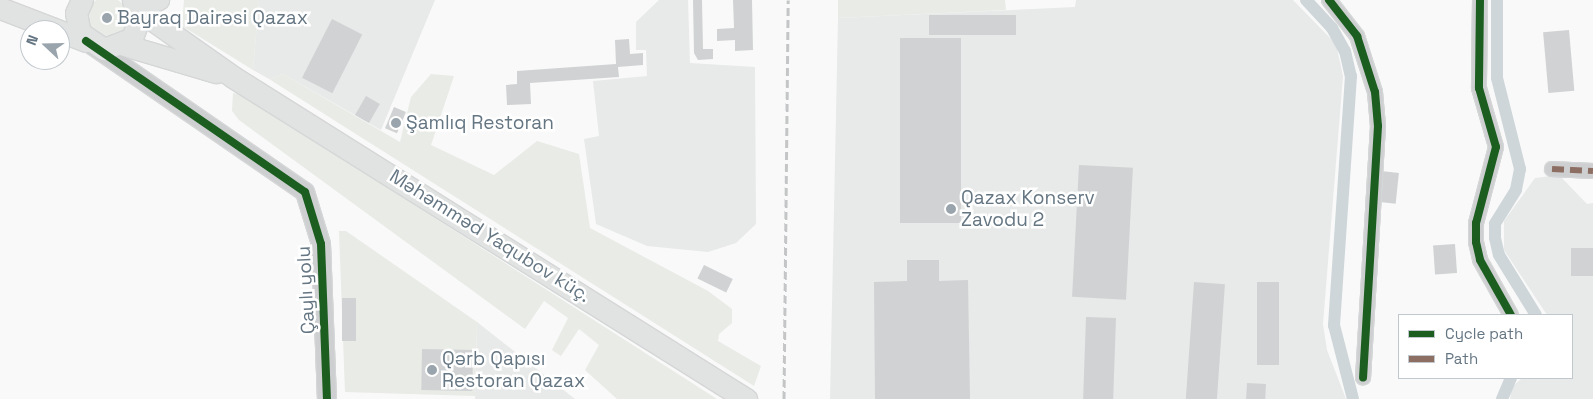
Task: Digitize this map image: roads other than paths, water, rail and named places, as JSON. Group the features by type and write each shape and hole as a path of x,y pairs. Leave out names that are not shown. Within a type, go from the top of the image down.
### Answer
{"main road":[{"path":"82,0 76,23 86,41"},
{"path":"135,4 159,0"},
{"path":"124,45 137,29 135,4"},
{"path":"135,4 233,76"},
{"path":"0,8 104,49 124,45 233,76"},
{"name":"Məhəmməd Yaqubov küç.","path":"233,76 746,399"}],"street":[{"path":"1329,0 1357,36 1375,92 1378,126 1363,378"},
{"path":"1480,0 1480,88 1496,147 1476,223 1476,242 1480,260 1510,314"},
{"path":"86,41 175,102"},
{"path":"124,45 175,102"},
{"name":"Çaylı yolu","path":"175,102 293,179 310,199 321,244 327,399"},
{"path":"1552,169 1593,171"}],"waterway":[{"path":"1306,0 1332,28 1345,51 1351,76 1334,325 1353,399"},
{"path":"1497,0 1497,78 1520,169 1516,190 1495,224 1495,238 1499,255 1535,314"},
{"path":"1502,399 1511,379"}],"railway":[{"path":"784,399 788,0"}],"place":[{"name":"Bayraq Dairəsi Qazax","path":"107,18"},
{"name":"Şamlıq Restoran","path":"396,123"},
{"name":"Qazax Konserv Zavodu 2","path":"951,209"},
{"name":"Qərb Qapısı Restoran Qazax","path":"432,370"}]}
